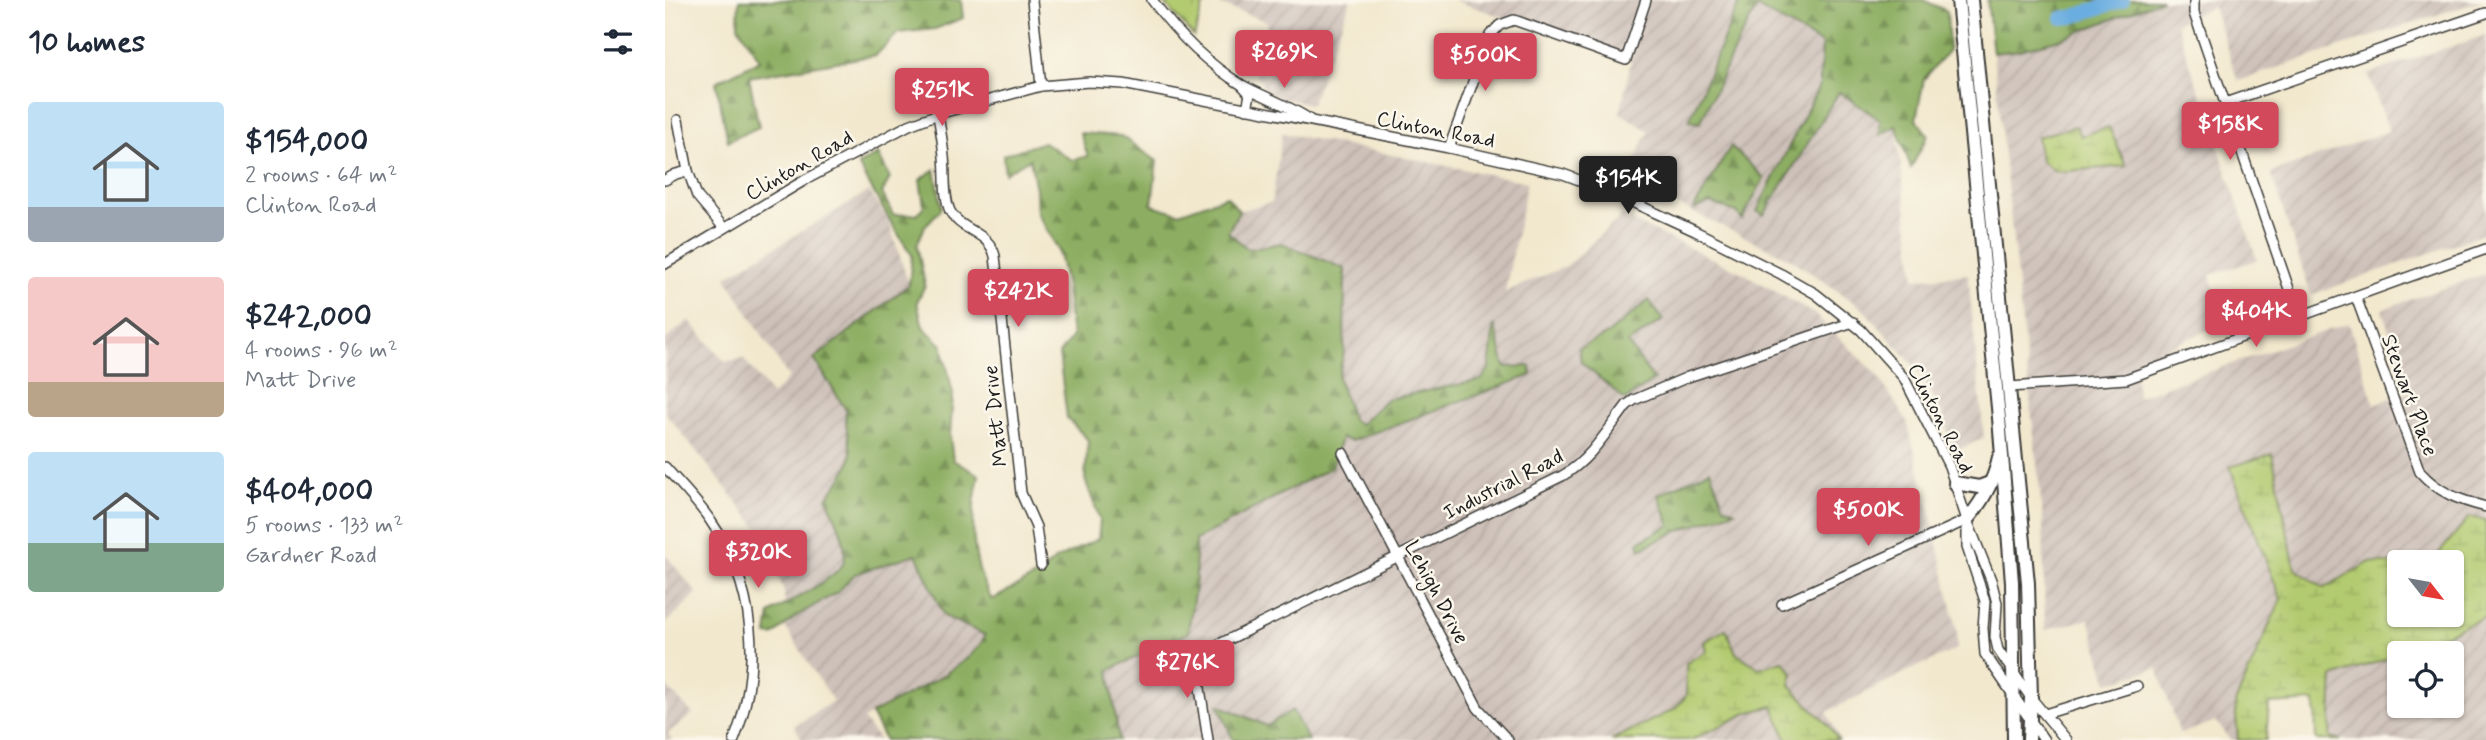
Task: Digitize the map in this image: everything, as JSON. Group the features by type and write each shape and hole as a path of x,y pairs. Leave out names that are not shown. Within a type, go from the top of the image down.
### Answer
{"highway":[{"path":"1958,0 1999,418 2012,582 2014,740"},
{"path":"1971,0 2028,583 2031,698 2029,740"},
{"path":"1966,520 1979,506 1992,482 1999,459 1999,418"},
{"path":"1955,483 1979,487 1992,482"}],"street":[{"path":"1032,0 1041,86"},
{"path":"1152,0 1190,43 1243,85 1314,122"},
{"path":"1449,148 1490,35 1500,25 1514,20 1626,60 1646,0"},
{"path":"2194,0 2194,13 2299,318"},
{"path":"2225,103 2486,13"},
{"name":"Clinton Road","path":"665,264 805,180 909,125 938,114 1041,86 1105,82 1449,148 1563,174 1606,190 1695,231 1781,274 1816,295 1853,322 1904,379 1928,421 1955,483 1966,520"},
{"path":"1243,85 1250,94 1247,109"},
{"name":"Matt Drive","path":"938,114 950,211 960,222 991,244 995,256 1021,493 1036,527 1041,565"},
{"path":"678,120 688,171 697,196 724,228"},
{"path":"665,180 688,171"},
{"path":"2010,387 2126,379 2486,249"},
{"name":"Stewart Place","path":"2356,297 2420,472 2440,491 2486,507"},
{"name":"Industrial Road","path":"1208,740 1195,656 1574,469 1590,454 1627,405 1634,400 1688,377 1853,322"},
{"name":"Lehigh Drive","path":"1343,453 1478,708 1508,740"},
{"path":"665,467 711,521 733,564 747,608 751,632 750,678 747,702 734,740"},
{"path":"1966,520 1995,592 1995,638 1998,650 2031,698 2066,740"},
{"path":"1782,604 1966,520"},
{"path":"1966,520 1967,547 1985,601 1985,654 2044,740"},
{"path":"2045,714 2137,686"}],"shaded area":[{"path":"1208,0 1351,0 1311,104 1266,95 1260,79 1255,75 1268,22"},
{"path":"1453,0 1748,0 1826,45 1896,126 1915,279 1968,274 1984,438 1954,451 1942,413 1917,369 1861,307 1791,259 1625,180 1649,131 1620,113 1631,61"},
{"path":"2162,0 2482,0 2238,81 2213,7 2176,23 2257,260 2210,275 2225,322 2135,363 2137,397 2349,323 2374,404 2410,392 2382,309 2486,274 2486,520 2469,517 2442,550 2387,550 2387,563 2370,562 2324,589 2295,569 2272,455 2231,467 2281,599 2235,703 2238,740 2231,740 2216,721 2180,734 2157,668 2108,683 2089,619 2045,630 2043,519 1993,53 2020,50 2060,39"},
{"path":"2486,35 2486,233 2311,295 2271,173 2389,131 2368,74"},
{"path":"1282,133 1527,182 1505,292 1565,267 1622,216 1747,275 1814,314 1876,373 1907,421 1936,535 1957,631 1957,649 1827,712 1840,740 1119,740 1109,670 1188,633 1196,580 1194,540 1332,467 1343,430 1352,421 1338,378 1344,353 1283,243 1248,249 1228,232 1239,211 1272,202"},
{"path":"869,191 889,222 909,285 814,358 849,415 944,616 985,635 982,645 965,662 863,719 879,740 802,740 795,726 833,701 786,628 784,591 761,532 665,412 665,340 689,320 725,362 743,358 772,395 789,378 726,277"},
{"path":"665,554 697,593 665,624"},
{"path":"2486,616 2486,740 2341,740 2330,737 2333,677 2387,658 2387,718 2464,718 2464,641 2431,641"},
{"path":"665,685 693,714 668,733 672,740 665,740"}],"green space":[{"path":"739,0 961,0 963,18 935,29 898,33 876,55 749,77 759,127 728,141 716,82 760,60 738,26"},
{"path":"1162,0 1205,0 1194,37"},
{"path":"1740,0 1923,0 1947,11 1949,50 1924,79 1916,119 1928,135 1911,168 1896,126 1880,135 1880,120 1839,92 1764,215 1757,211 1820,84 1822,44 1757,7 1700,123 1689,121"},
{"path":"1987,0 2162,0 2060,39 2020,50 1993,53"},
{"path":"2076,126 2081,136 2109,127 2126,166 2057,172 2041,161 2037,137"},
{"path":"1080,133 1121,136 1157,161 1152,205 1179,213 1227,196 1239,211 1228,232 1248,249 1282,243 1345,269 1344,353 1338,378 1353,421 1360,424 1387,399 1481,380 1489,369 1494,324 1505,367 1530,366 1532,375 1351,441 1341,438 1332,467 1195,540 1196,580 1188,633 1109,670 1119,740 885,740 871,714 953,669 979,646 985,635 944,616 916,554 855,574 838,592 798,615 773,636 767,635 770,614 823,582 841,567 844,561 842,537 827,498 842,477 850,459 846,410 814,359 909,285 912,255 858,165 878,154 890,178 882,193 893,215 917,214 924,206 920,180 935,169 942,208 925,226 917,245 925,285 917,302 923,327 942,345 953,394 950,436 953,460 979,475 974,507 974,539 979,570 992,600 1039,574 1056,559 1098,539 1100,520 1085,479 1088,440 1067,418 1059,354 1072,337 1066,285 1058,249 1037,213 1030,159 1005,173 1003,155 1044,142 1072,160 1088,156"},
{"path":"1731,146 1764,178 1742,220 1737,212 1710,203 1693,210"},
{"path":"1649,300 1663,320 1628,343 1654,380 1625,400 1581,362 1579,348 1608,334"},
{"path":"2272,454 2295,569 2324,588 2370,562 2387,563 2387,627 2462,627 2430,641 2387,641 2387,659 2333,677 2330,737 2341,740 2316,740 2315,701 2269,704 2266,740 2238,740 2235,703 2281,599 2230,467"},
{"path":"1710,470 1724,506 1735,511 1673,533 1640,549 1638,542 1670,525 1658,495"},
{"path":"2469,517 2486,520 2486,616 2464,626 2464,550 2442,550"},
{"path":"1726,629 1736,653 1759,668 1783,661 1793,672 1790,685 1830,727 1838,740 1787,740 1773,706 1747,713 1691,740 1611,740 1675,709 1686,696 1686,663 1706,651 1704,642"},
{"path":"1219,705 1267,726 1292,710 1308,740 1233,740"}],"waterway":[{"path":"2062,18 2123,0"}]}
